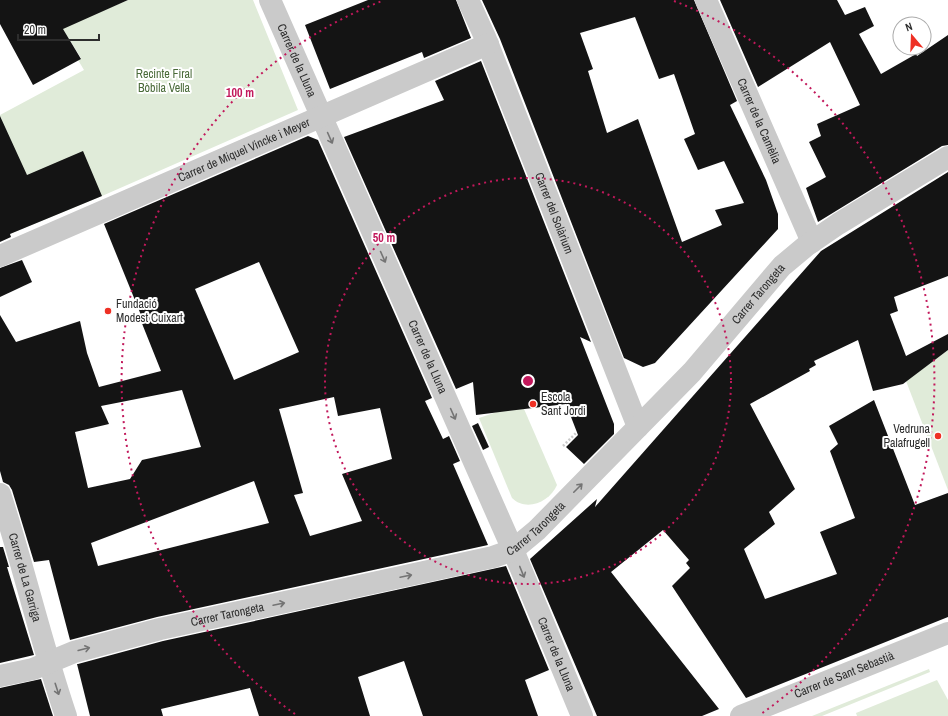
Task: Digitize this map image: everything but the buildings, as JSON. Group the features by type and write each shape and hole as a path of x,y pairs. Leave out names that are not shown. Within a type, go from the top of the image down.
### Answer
{"street":[{"name":"Carrer de la Lluna","path":"270,0 513,550 582,716"},
{"name":"Carrer del Solàrium","path":"468,0 488,44 638,427"},
{"name":"Carrer de la Camèlia","path":"706,0 812,242"},
{"name":"Carrer de Miquel Vincke i Meyer","path":"0,256 321,118 488,44"},
{"name":"Carrer Tarongeta","path":"0,676 33,669 74,652 160,629 493,557 513,550 537,530 692,372 782,266 838,224 948,157"},
{"name":"Carrer de La Garriga","path":"0,494 7,537 66,716"},
{"name":"Carrer de Sant Sebastià","path":"741,716 948,633"}],"path":[{"path":"564,446 577,432"}],"green space":[{"name":"Recinte Firal Bòbila Vella","path":"128,0 253,0 298,110 102,196 0,238 0,115 84,70 78,60 81,58 62,28"},
{"name":"Vedruna Palafrugell","path":"948,350 948,490 906,381"},
{"path":"517,405 524,409 557,485 549,496 531,505 518,502 512,498 479,418"},
{"path":"929,669 930,672 822,716 812,716"},
{"path":"937,680 948,700 948,716 857,716 856,713"}],"place":[{"name":"Fundació Modest Cuixart","path":"108,311"},
{"name":"Escola Sant Jordi","path":"533,404"},
{"name":"Vedruna Palafrugell","path":"938,436"}]}
